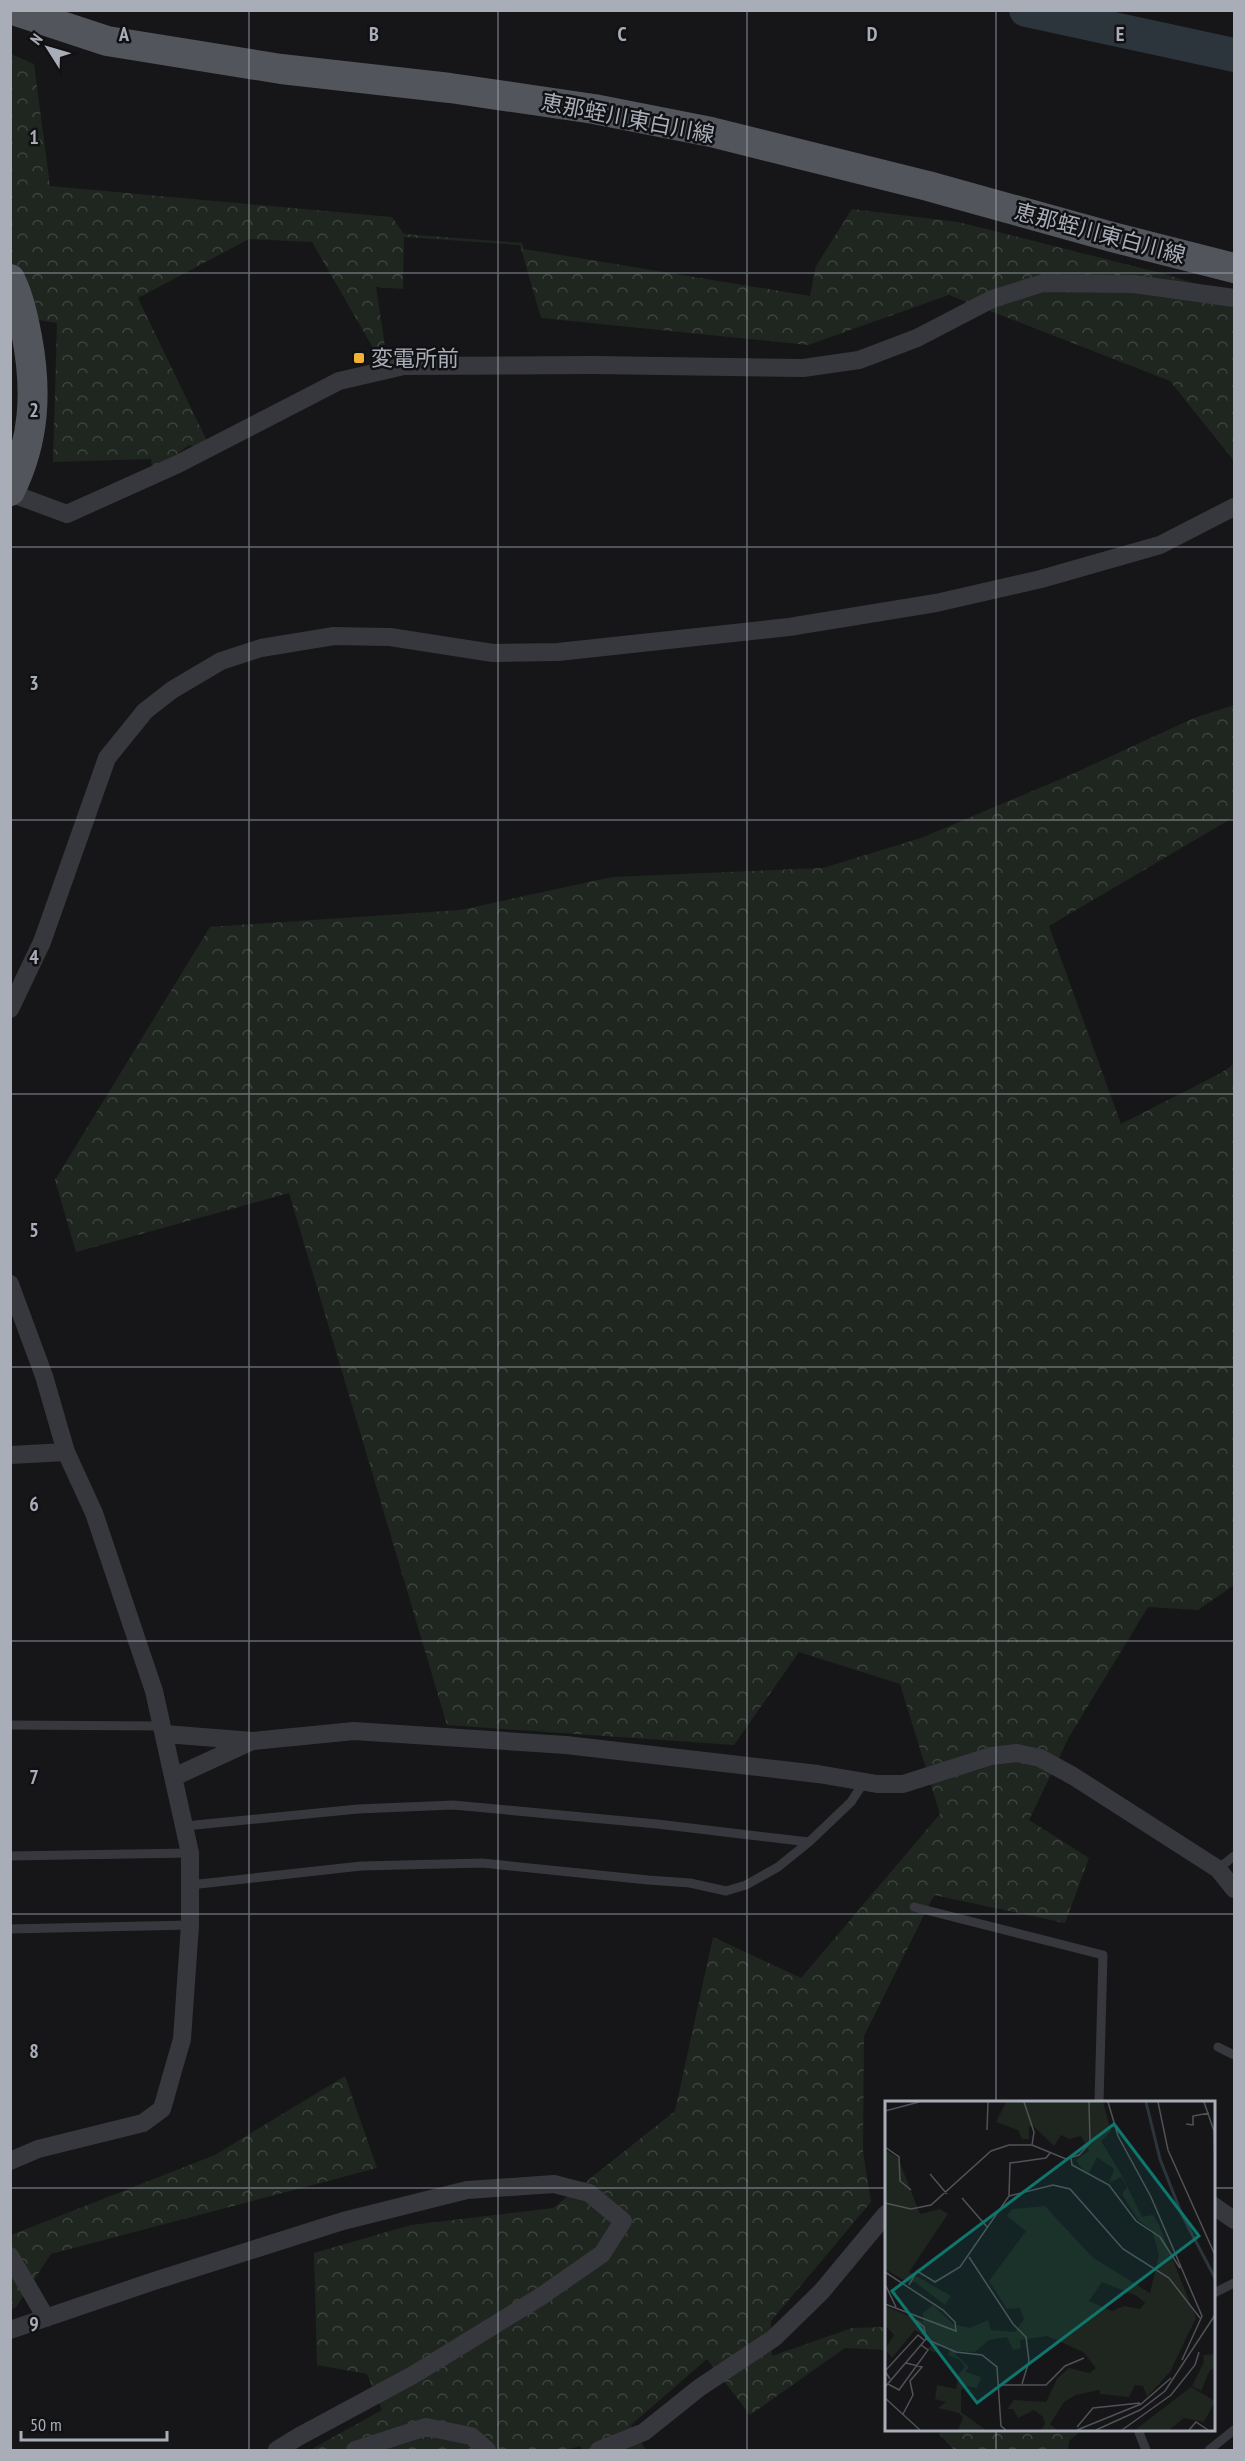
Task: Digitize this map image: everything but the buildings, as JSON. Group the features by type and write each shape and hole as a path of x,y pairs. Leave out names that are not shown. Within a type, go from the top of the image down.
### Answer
{"main road":[{"name":"恵那蛭川東白川線","path":"13,10 107,40 281,69 450,88 594,109 711,132 928,186 1234,268"},
{"path":"10,279 17,293 24,321 34,383 33,420 29,445 10,492"}],"street":[{"path":"10,492 67,514 178,464 339,381 404,366 594,364 803,368 859,360 917,338 992,299 1043,283 1134,284 1234,298"},
{"path":"10,1009 42,942 107,758 145,711 172,690 221,661 261,648 334,636 390,637 493,653 547,652 789,627 936,603 1041,579 1160,545 1234,507"},
{"path":"10,1284 44,1376 66,1452 94,1513 150,1680 164,1730 190,1853 190,1925 182,2039 162,2109 143,2123 38,2150 10,2161"},
{"path":"10,1455 66,1452"},
{"path":"164,1730 253,1741 366,1732 566,1745 818,1774 877,1784 903,1784 991,1756 1017,1753 1040,1758 1083,1782 1218,1869 1234,1889"},
{"path":"174,1776 253,1741"},
{"path":"10,2330 343,2221 467,2190 554,2184 588,2193 623,2221 602,2254 540,2297 413,2375 298,2437 277,2451"},
{"path":"599,2451 644,2432 699,2388 774,2338 822,2291 885,2215"},
{"path":"10,2256 46,2318"},
{"path":"355,2451 426,2427 471,2436 486,2451"}],"lane":[{"path":"10,1725 164,1730"},
{"path":"190,1886 361,1866 482,1863 690,1883 726,1891 746,1886 778,1867 809,1842 851,1802 864,1782"},
{"path":"185,1826 358,1809 453,1805 657,1824 809,1842"},
{"path":"10,1856 190,1853"},
{"path":"1218,1869 1234,1856"},
{"path":"914,1907 1103,1955 1099,2101"},
{"path":"10,1929 190,1925"},
{"path":"1218,2047 1234,2055"},
{"path":"1215,2292 1234,2283"},
{"path":"1209,2450 1234,2430"},
{"path":"1138,2431 1146,2451"}],"green space":[{"path":"11,54 34,64 50,186 392,217 404,234 522,243 524,249 810,296 816,266 852,209 958,222 1165,274 1234,296 1234,461 1170,381 949,295 808,345 541,318 520,245 404,237 403,289 376,287 386,353 376,353 312,242 249,239 138,298 207,441 195,447 189,445 165,463 152,468 151,459 53,462 57,323 11,316"},
{"path":"1234,705 1234,817 1049,926 1121,1124 1221,1073 1234,1064 1234,1585 1198,1610 1148,1607 1069,1737 1029,1820 1089,1858 1065,1923 934,1895 864,2036 863,2152 871,2202 771,2321 772,2356 852,2328 885,2327 885,2350 845,2348 750,2415 707,2359 631,2425 646,2450 582,2450 580,2446 566,2450 310,2450 382,2410 367,2374 317,2365 314,2253 411,2225 553,2208 675,2111 713,1937 801,1978 940,1814 900,1684 799,1652 734,1745 447,1725 289,1193 76,1252 55,1180 210,927 460,910 612,877 823,868 921,838 1068,776 1194,718"},
{"path":"345,2076 377,2168 51,2254 16,2307 11,2310 11,2235 215,2155"},
{"path":"939,2431 1081,2431 1069,2441 1068,2450 954,2450 940,2435"}],"waterway":[{"path":"1026,10 1234,55"}],"place":[{"name":"変電所前","path":"359,358"}]}
